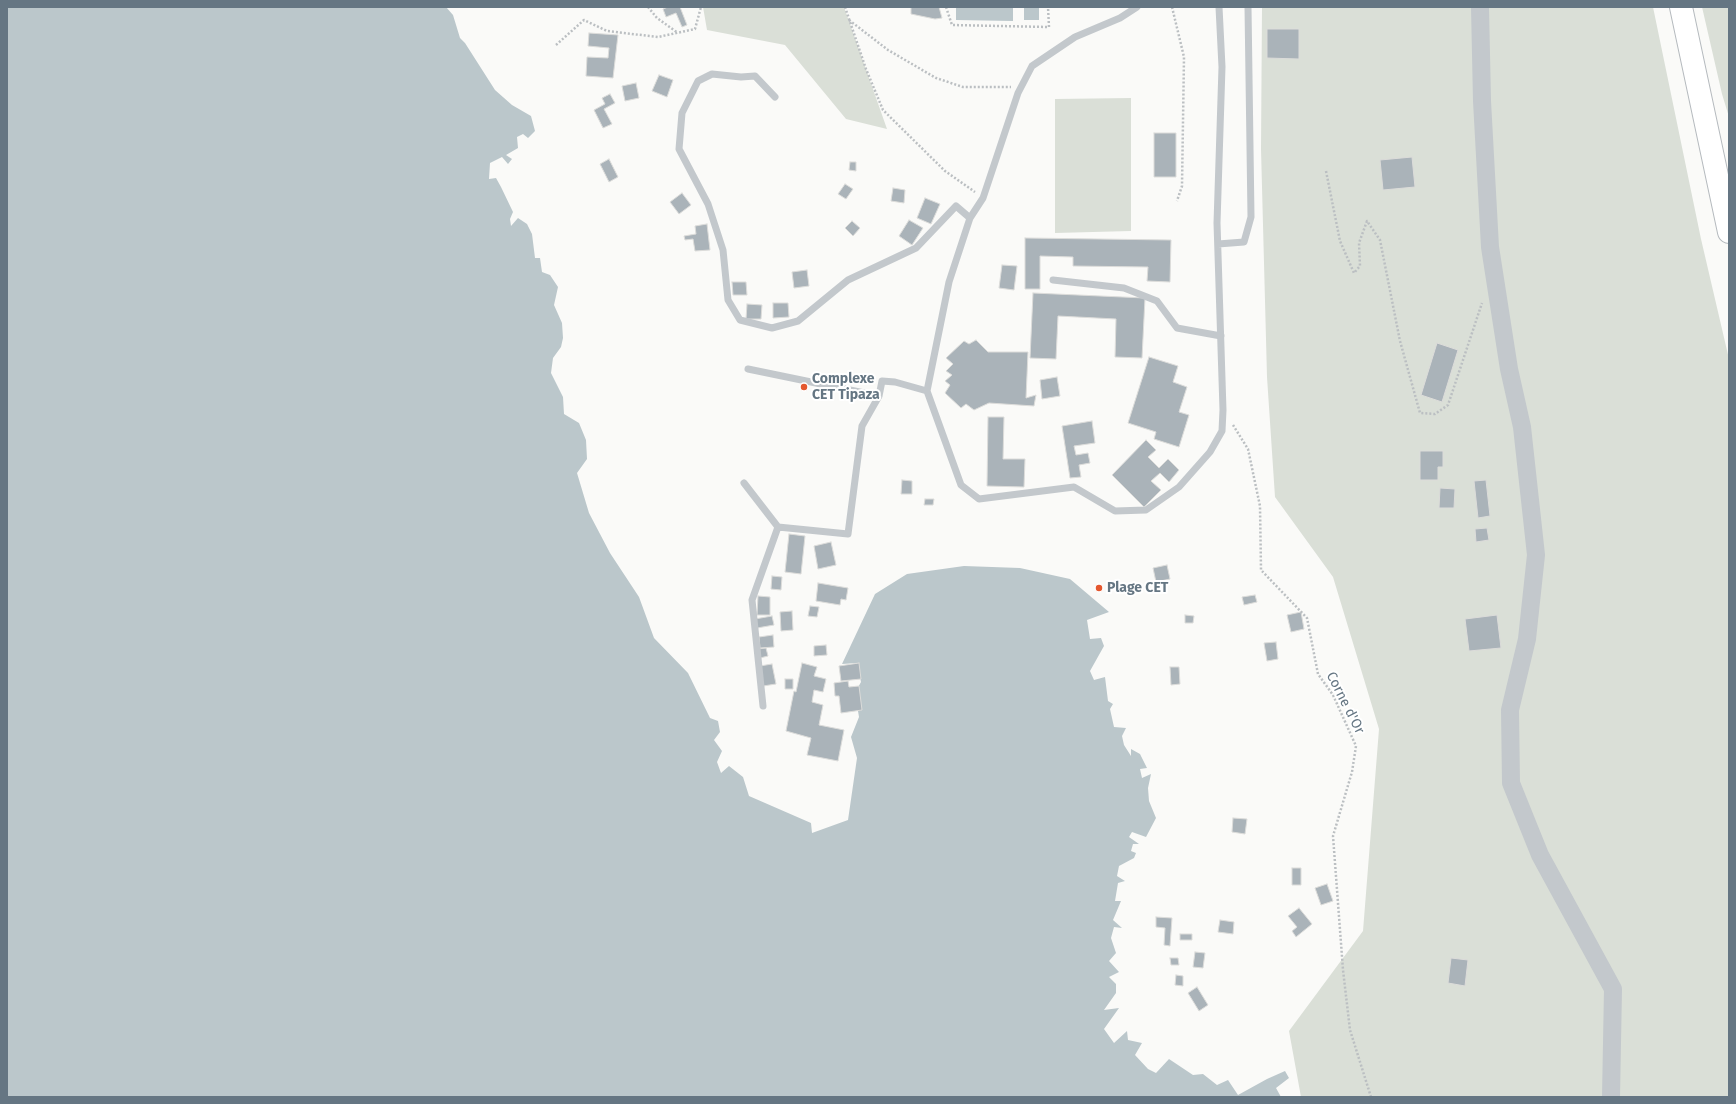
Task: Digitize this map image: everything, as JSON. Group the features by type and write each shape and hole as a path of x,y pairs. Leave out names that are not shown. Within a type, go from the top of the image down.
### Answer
{"main road":[{"path":"1681,7 1729,232"}],"street":[{"path":"1480,7 1482,102 1490,247 1509,369 1522,427 1536,555 1527,639 1510,710 1511,783 1540,855 1614,989 1611,1097"}],"lane":[{"path":"1137,7 1120,18 1075,37 1032,66 1018,93 983,198 970,218 949,282 927,391 961,485 979,499 1074,487 1116,511 1146,510 1179,487 1210,452 1222,431 1223,410 1218,244 1222,67 1219,7"},
{"path":"1218,244 1244,242 1251,217 1248,7"},
{"path":"775,97 755,76 741,77 712,74 698,81 682,113 678,149 708,204 723,250 728,300 740,320 772,328 798,321 848,280 916,248 956,206 970,218"},
{"path":"1053,280 1124,288 1157,301 1177,328 1221,336"},
{"path":"748,369 878,396"},
{"path":"744,483 778,527 848,534 862,426 878,396 882,381 895,382 927,391"},
{"path":"763,706 752,600 778,527"}],"path":[{"path":"648,7 657,18 678,33"},
{"path":"556,45 584,20 607,31 658,37 694,29 701,7"},
{"path":"845,7 866,69 883,110 945,171 983,198"},
{"path":"946,7 952,25 1049,27 1048,7"},
{"path":"1172,7 1184,57 1182,186 1177,201"},
{"path":"849,20 888,50 936,78 963,87 1021,86"},
{"path":"1326,171 1340,241 1354,273 1360,266 1359,243 1367,221 1380,240 1400,341 1420,413 1435,414 1448,405 1484,298"},
{"name":"Corne d'Or","path":"1223,410 1248,449 1260,506 1261,570 1306,618 1318,674 1333,695 1356,746 1352,772 1333,836 1343,970 1350,1030 1371,1097"}],"shaded area":[{"path":"7,7 446,7 453,15 460,38 465,43 495,90 512,105 531,116 535,131 528,138 523,134 517,137 518,148 506,155 512,159 508,164 502,157 490,163 489,179 496,178 513,212 510,219 511,226 518,218 527,224 532,234 535,258 540,258 542,272 550,275 558,287 554,305 562,323 563,338 561,347 553,358 551,373 563,397 564,414 579,423 586,440 587,459 577,473 589,513 610,553 639,597 654,638 688,673 710,718 718,721 720,732 714,740 722,751 717,762 721,773 729,766 743,777 749,796 811,823 812,833 848,820 857,758 851,737 859,717 855,693 861,682 857,663 842,664 875,594 907,574 964,566 1020,568 1070,579 1109,612 1087,620 1090,639 1101,638 1104,646 1090,671 1094,680 1105,677 1108,701 1113,704 1110,709 1114,727 1126,728 1122,736 1124,745 1131,756 1131,749 1140,754 1147,768 1140,769 1142,778 1151,774 1148,788 1149,801 1156,818 1146,837 1132,832 1129,837 1139,844 1133,844 1131,851 1136,853 1134,858 1119,866 1117,876 1125,881 1118,883 1115,901 1121,901 1113,920 1122,928 1114,927 1111,938 1116,953 1109,961 1119,972 1109,977 1116,984 1116,993 1104,1010 1119,1008 1104,1029 1114,1043 1127,1031 1128,1040 1142,1043 1135,1055 1148,1069 1156,1073 1169,1059 1193,1075 1203,1074 1217,1085 1228,1080 1238,1095 1285,1071 1289,1078 1276,1088 1281,1097 7,1097"},
{"path":"703,7 844,7 887,129 846,119 785,45 707,30"},
{"path":"956,7 1013,7 1013,21 956,20"},
{"path":"1024,7 1039,7 1039,20 1024,20"},
{"path":"1262,7 1653,7 1701,239 1729,359 1729,1097 1301,1097 1289,1031 1363,931 1379,729 1333,577 1275,497 1267,377 1261,149"},
{"path":"1702,7 1729,7 1729,117 1722,94"},
{"path":"1131,98 1131,231 1055,233 1055,99"}],"building":[{"path":"668,7 680,7 687,25 682,27 676,13 666,17 663,9"},
{"path":"911,7 939,7 942,18 935,19 911,14"},
{"path":"1267,29 1299,29 1299,59 1267,58"},
{"path":"589,33 618,35 613,78 586,76 587,57 608,58 609,48 588,46"},
{"path":"659,75 673,80 667,97 652,91"},
{"path":"636,83 639,98 625,101 622,86"},
{"path":"610,94 615,103 604,109 612,124 603,128 594,110 605,104 602,98"},
{"path":"1154,133 1176,133 1176,177 1154,177"},
{"path":"1412,157 1415,187 1383,190 1380,160"},
{"path":"609,159 618,177 609,182 600,164"},
{"path":"850,162 856,162 856,171 849,170"},
{"path":"845,184 853,189 846,199 838,194"},
{"path":"893,188 905,190 904,203 891,201"},
{"path":"682,193 691,205 679,214 670,202"},
{"path":"925,198 940,204 931,224 917,218"},
{"path":"909,220 923,228 912,245 899,236"},
{"path":"852,221 860,228 853,236 845,228"},
{"path":"707,224 710,250 695,251 693,239 685,240 684,236 696,234 695,226"},
{"path":"1025,238 1171,240 1170,282 1147,281 1148,267 1073,266 1073,257 1040,256 1040,289 1025,289"},
{"path":"1002,265 1017,266 1014,290 999,288"},
{"path":"807,270 809,286 794,288 792,272"},
{"path":"732,282 746,282 747,295 733,295"},
{"path":"1033,293 1145,298 1142,358 1115,357 1116,319 1058,316 1056,359 1030,358"},
{"path":"773,303 788,303 789,317 773,318"},
{"path":"747,304 762,305 761,319 746,319"},
{"path":"976,340 988,352 1028,352 1026,398 1036,395 1034,406 989,403 974,410 966,404 961,408 945,393 950,385 945,381 952,375 946,371 953,364 946,358 964,341 969,344"},
{"path":"1437,343 1458,350 1442,402 1421,395"},
{"path":"1149,357 1178,366 1173,382 1187,387 1179,412 1189,415 1179,447 1154,439 1156,432 1128,423"},
{"path":"1057,377 1060,396 1042,399 1040,380"},
{"path":"988,417 1004,417 1003,459 1025,459 1024,487 987,486"},
{"path":"1092,421 1095,443 1074,446 1076,455 1088,453 1090,463 1079,465 1081,477 1070,478 1062,426"},
{"path":"1146,440 1156,450 1148,457 1159,468 1168,459 1179,470 1169,482 1160,473 1151,481 1161,490 1144,507 1112,475"},
{"path":"1420,451 1443,451 1443,467 1438,467 1438,480 1420,480"},
{"path":"902,480 912,481 912,494 901,494"},
{"path":"1486,480 1490,516 1478,518 1474,481"},
{"path":"1440,488 1455,489 1454,508 1439,508"},
{"path":"925,499 934,499 933,505 924,505"},
{"path":"1487,528 1489,540 1476,542 1475,529"},
{"path":"789,534 805,536 801,574 785,572"},
{"path":"831,542 836,565 818,569 814,546"},
{"path":"1167,565 1170,579 1156,582 1153,568"},
{"path":"772,576 782,577 781,590 771,589"},
{"path":"818,583 848,588 846,600 841,599 840,605 816,601"},
{"path":"1255,595 1257,602 1244,605 1242,597"},
{"path":"758,596 770,597 770,615 757,615"},
{"path":"810,606 819,607 817,617 808,616"},
{"path":"792,611 793,630 781,631 780,612"},
{"path":"1301,612 1304,629 1291,632 1287,615"},
{"path":"1185,615 1194,616 1193,623 1185,623"},
{"path":"1497,615 1501,648 1469,651 1465,619"},
{"path":"772,616 774,625 757,628 755,619"},
{"path":"773,635 774,647 760,648 759,637"},
{"path":"1276,642 1278,659 1267,661 1264,643"},
{"path":"826,645 827,655 814,656 814,646"},
{"path":"766,648 768,656 760,658 758,649"},
{"path":"802,663 817,667 814,676 826,679 823,692 814,690 812,702 823,705 819,725 844,730 838,761 807,755 811,738 786,731 794,691 796,692"},
{"path":"859,663 861,679 841,681 839,666"},
{"path":"772,664 776,684 763,686 760,666"},
{"path":"1170,667 1179,667 1180,684 1171,685"},
{"path":"785,679 793,679 793,689 785,689"},
{"path":"848,681 849,687 859,686 862,710 841,713 839,696 835,696 834,683"},
{"path":"1233,818 1247,819 1245,834 1232,832"},
{"path":"1292,868 1301,868 1301,885 1292,885"},
{"path":"1327,884 1333,901 1321,905 1315,888"},
{"path":"1299,908 1312,924 1296,937 1292,931 1297,927 1288,916"},
{"path":"1156,917 1172,918 1170,946 1164,945 1165,928 1156,927"},
{"path":"1220,920 1234,922 1233,934 1218,932"},
{"path":"1180,934 1192,934 1192,940 1180,940"},
{"path":"1195,952 1205,953 1203,968 1193,967"},
{"path":"1170,958 1178,958 1179,965 1171,965"},
{"path":"1451,958 1468,960 1465,986 1448,983"},
{"path":"1176,975 1183,976 1183,986 1175,985"},
{"path":"1197,987 1208,1005 1199,1011 1188,993"}],"place":[{"name":"Complexe CET Tipaza","path":"804,387"},
{"name":"Plage CET","path":"1099,588"}]}
